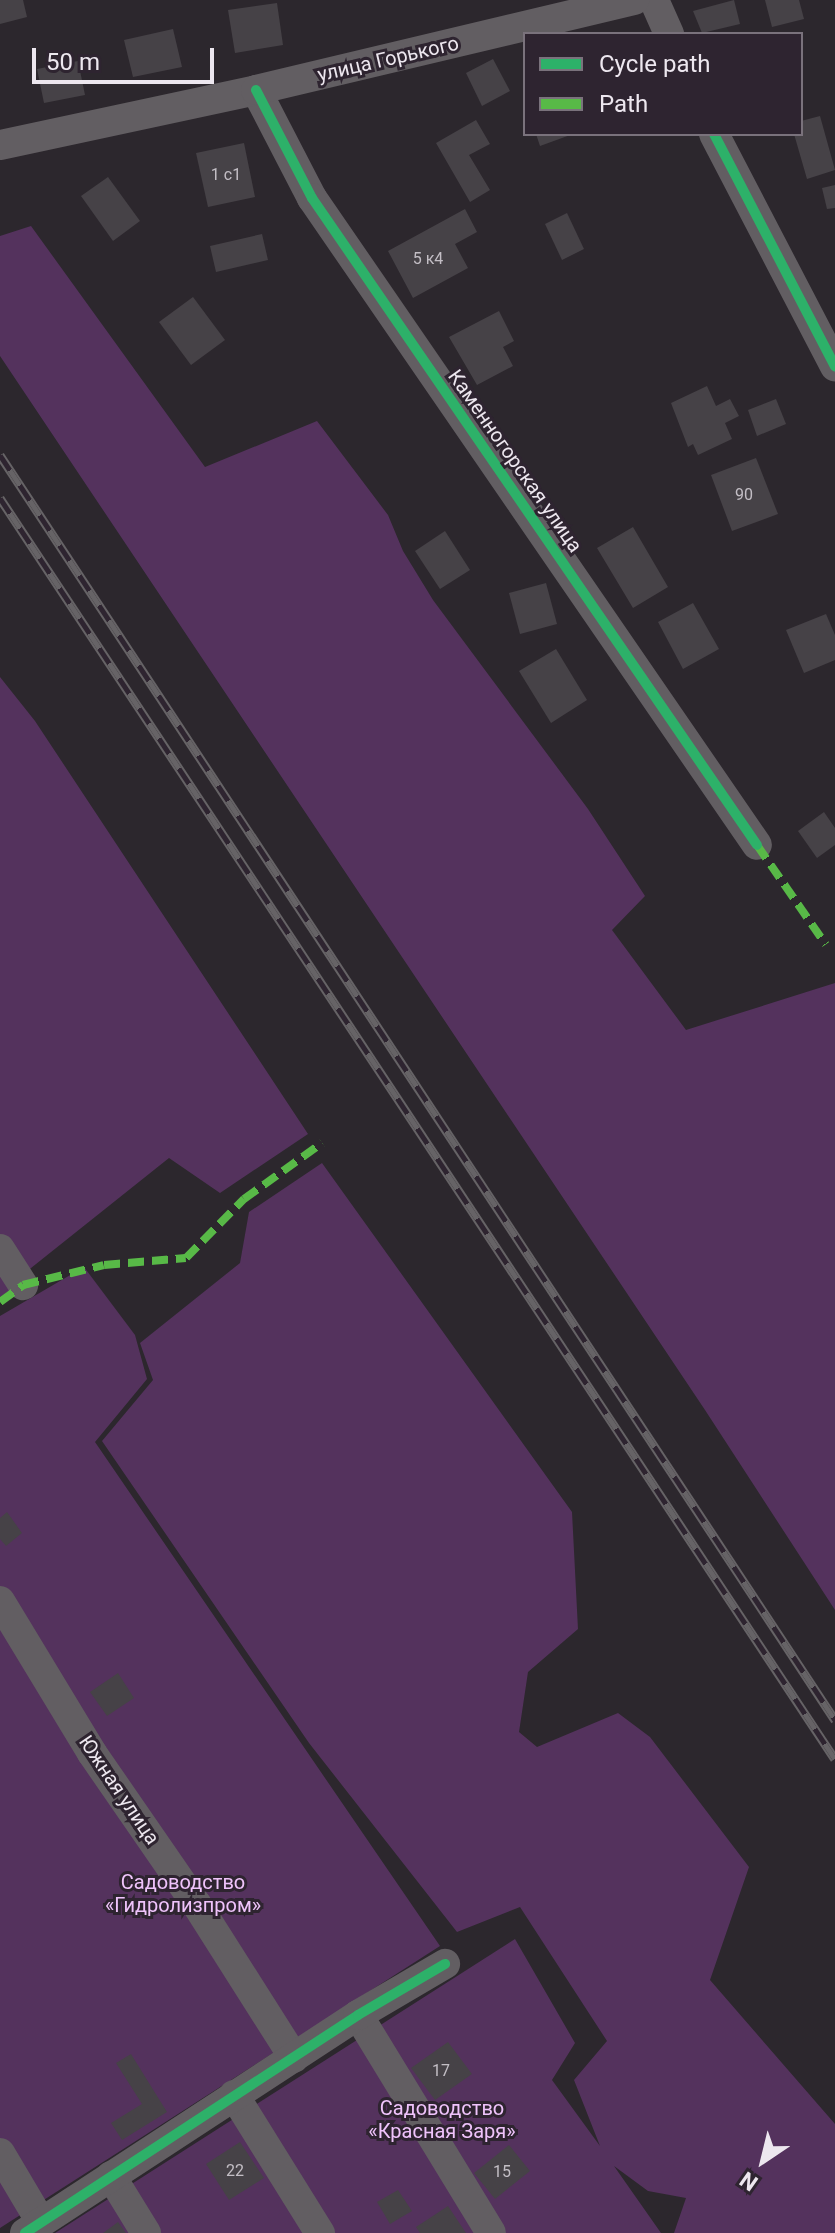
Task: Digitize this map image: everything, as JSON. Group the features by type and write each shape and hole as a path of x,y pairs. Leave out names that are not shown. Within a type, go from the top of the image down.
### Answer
{"street":[{"name":"улица Горького","path":"0,145 256,90 634,0"},
{"path":"654,0 668,32"},
{"name":"Каменногорская улица","path":"256,90 312,198 757,845"},
{"path":"715,136 835,366"},
{"path":"0,1249 23,1285"},
{"name":"Южная улица","path":"0,1601 92,1753 197,1905 294,2058"},
{"path":"0,2153 33,2228 358,2015 445,1964"},
{"path":"358,2015 491,2233"},
{"path":"234,2095 320,2233"},
{"path":"111,2176 146,2233"}],"green space":[{"path":"31,226 205,467 317,421 388,515 403,551 433,600 588,809 645,896 612,930 686,1030 835,983 835,1610 705,1410 0,356 0,236"},
{"path":"0,677 35,721 308,1134 220,1193 169,1158 26,1272 29,1277 0,1297"},
{"name":"Садоводство «Красная Заря»","path":"322,1163 572,1512 578,1629 528,1672 519,1732 537,1747 618,1713 650,1737 749,1867 710,1980 835,2124 835,2233 674,2233 686,2198 648,2191 614,2166 661,2233 55,2233 515,1939 575,2043 552,2080 600,2146 574,2080 607,2041 520,1907 457,1932 309,1743 102,1441 153,1380 140,1343 240,1263 249,1212"},
{"name":"Садоводство «Гидролизпром»","path":"84,1267 135,1335 147,1379 95,1442 440,1946 0,2228 0,1316"}],"building":[{"path":"0,0 23,0 27,17 0,24"},
{"path":"734,0 740,24 702,32 693,11"},
{"path":"765,0 799,0 804,19 772,27"},
{"path":"277,3 283,45 235,53 228,10"},
{"path":"173,29 182,67 133,77 124,40"},
{"path":"493,59 510,91 482,106 466,73"},
{"path":"78,61 85,95 44,103 37,69"},
{"path":"820,116 835,170 807,179 795,136 803,136 803,120"},
{"path":"476,120 490,144 469,155 490,190 470,202 436,143"},
{"path":"537,136 568,136 540,146"},
{"path":"244,143 255,197 208,207 196,153"},
{"path":"108,177 140,221 113,241 81,196"},
{"path":"835,185 835,208 827,209 822,188"},
{"path":"465,209 477,232 455,244 468,268 413,298 388,251"},
{"path":"567,213 584,249 562,260 545,224"},
{"path":"262,234 268,260 216,272 210,246"},
{"path":"193,297 225,340 191,365 159,322"},
{"path":"499,311 514,341 503,347 513,366 477,385 449,337"},
{"path":"707,386 716,406 730,399 739,416 725,423 732,439 698,455 693,444 688,447 671,403"},
{"path":"776,399 786,424 757,436 748,410"},
{"path":"756,458 778,514 732,531 711,475"},
{"path":"633,527 668,587 633,608 597,548"},
{"path":"445,531 470,570 440,589 415,551"},
{"path":"546,583 557,624 520,634 509,593"},
{"path":"693,603 719,649 683,669 658,622"},
{"path":"826,614 835,635 835,660 804,673 786,630"},
{"path":"556,649 587,700 551,723 519,671"},
{"path":"824,812 835,828 835,845 817,858 798,831"},
{"path":"7,1512 22,1533 6,1546 0,1539 0,1518"},
{"path":"118,1673 134,1698 107,1716 90,1692"},
{"path":"448,2042 472,2074 435,2100 411,2068"},
{"path":"131,2054 167,2112 122,2140 111,2123 142,2104 116,2063"},
{"path":"240,2142 264,2178 229,2200 206,2164"},
{"path":"509,2145 530,2171 495,2199 474,2173"},
{"path":"398,2190 412,2211 390,2224 377,2202"},
{"path":"448,2206 466,2233 420,2233 416,2227"},
{"path":"118,2222 126,2233 103,2233"}],"railway":[{"path":"0,455 835,1720"},
{"path":"0,498 835,1759"}],"marked path":[{"path":"757,845 826,945"},
{"path":"0,1302 23,1285 104,1265 186,1258 244,1199 322,1143"}],"cycle path":[{"path":"256,90 312,198 757,845"},
{"path":"715,136 835,366"},
{"path":"25,2233 358,2015 445,1964"}]}
